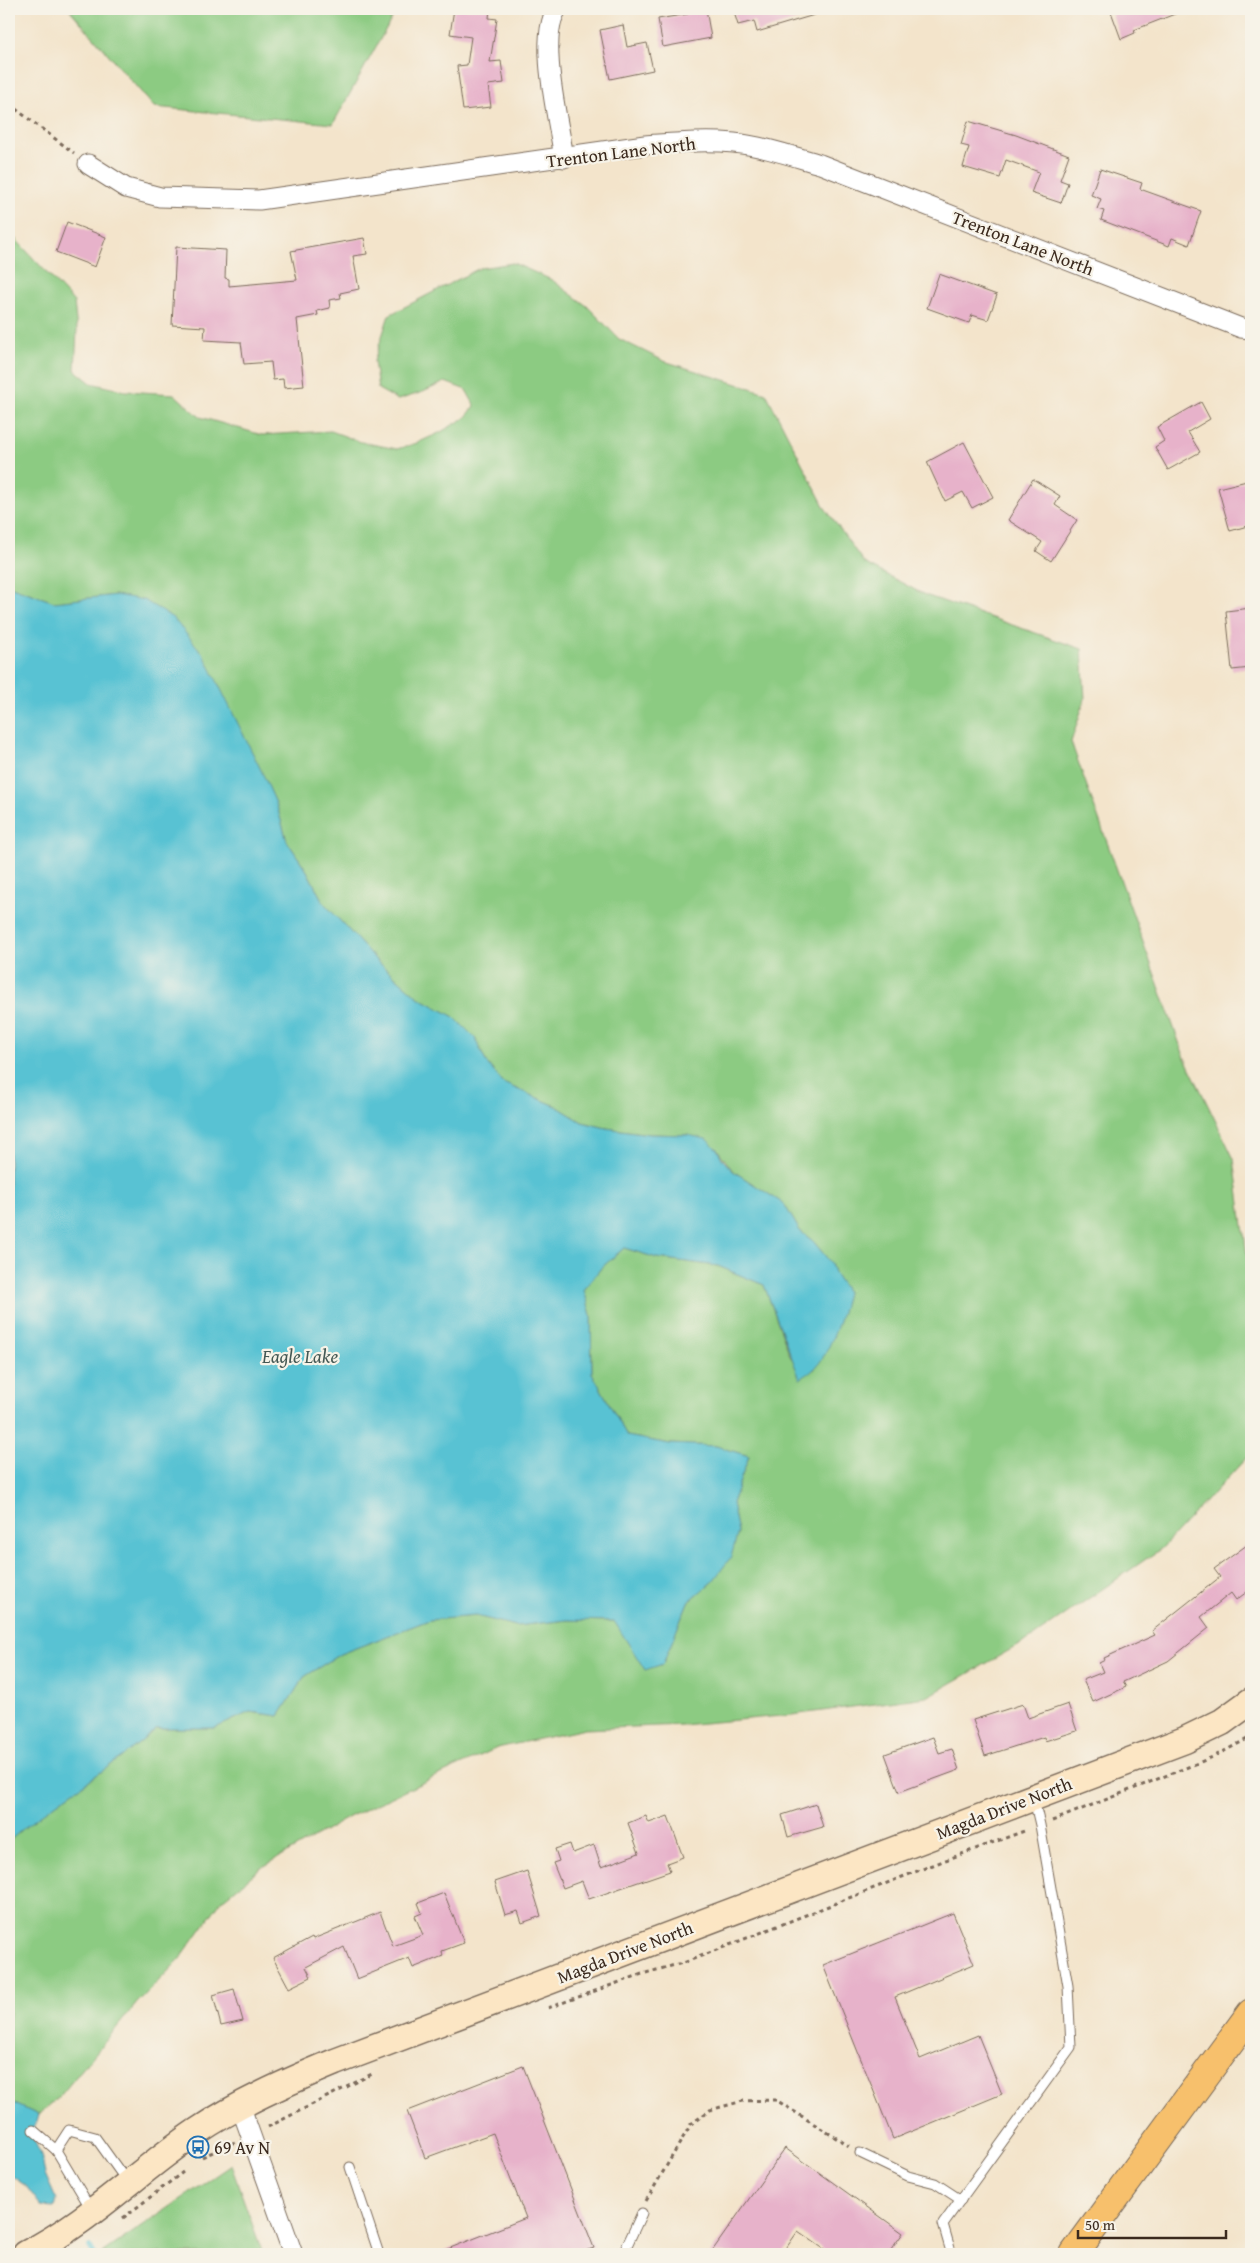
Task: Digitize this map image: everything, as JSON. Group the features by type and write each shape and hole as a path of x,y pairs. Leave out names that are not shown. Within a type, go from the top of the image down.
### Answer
{"highway":[{"path":"1074,2254 1251,2013"}],"street":[{"path":"557,9 553,14 548,36 550,64 564,158"},
{"name":"Trenton Lane North","path":"88,164 126,188 160,197 259,200 645,145 689,141 734,143 777,151 820,164 1213,317 1251,329"},
{"name":"Magda Drive North","path":"26,2254 56,2238 196,2132 267,2091 335,2062 1185,1740 1222,1722 1251,1701"},
{"path":"240,2106 293,2254"}],"lane":[{"path":"950,2254 943,2224 1071,2046 1068,1986 1040,1825 1033,1798"},
{"path":"33,2130 56,2150 92,2211"},
{"path":"56,2150 69,2130 94,2137 129,2184"},
{"path":"860,2153 908,2176 935,2183 961,2200"},
{"path":"350,2167 379,2254"},
{"path":"623,2254 642,2213"}],"path":[{"path":"9,104 88,164"},
{"path":"540,2010 566,2003 642,1974 686,1962 1212,1757 1251,1737"},
{"path":"200,2158 381,2071"},
{"path":"642,2213 647,2196 691,2124 710,2110 744,2101 776,2100 860,2153"},
{"path":"121,2219 130,2215 186,2170"}],"green space":[{"path":"69,9 397,9 333,124 154,107"},
{"path":"9,232 74,302 77,330 75,370 91,383 125,391 174,394 200,417 262,435 331,431 361,442 397,449 417,443 439,433 465,418 475,406 466,390 445,382 398,400 378,389 374,361 389,315 480,268 513,263 552,280 587,306 619,339 664,361 766,393 825,508 864,563 925,595 1082,649 1085,699 1071,742 1184,1056 1234,1159 1248,1263 1251,1270 1251,1453 1162,1548 1033,1637 927,1697 792,1715 682,1725 585,1729 497,1748 351,1816 261,1868 221,1901 179,1960 137,2003 60,2096 38,2115 9,2101 9,1841 157,1728 215,1728 250,1712 279,1716 304,1677 340,1654 429,1620 476,1616 516,1626 567,1620 615,1621 645,1669 663,1664 688,1602 713,1581 738,1532 732,1503 749,1456 716,1446 670,1444 627,1436 592,1373 591,1315 584,1290 601,1268 624,1248 657,1258 718,1266 764,1285 791,1358 814,1370 836,1329 847,1292 834,1273 831,1263 813,1241 800,1231 784,1204 733,1171 717,1149 688,1135 649,1134 606,1128 582,1122 556,1106 503,1083 486,1062 475,1038 454,1017 418,997 376,960 323,902 307,871 287,841 276,803 247,743 116,595 54,602 9,586"},
{"path":"231,2165 263,2254 101,2254"}],"water":[{"name":"Eagle Lake","path":"9,586 54,602 116,595 144,600 173,618 204,655 276,803 287,841 307,871 323,902 376,960 418,997 454,1017 475,1038 486,1062 503,1083 556,1106 582,1122 606,1128 649,1134 688,1135 706,1139 717,1149 723,1160 733,1171 784,1204 800,1231 813,1241 831,1263 834,1273 847,1292 845,1301 830,1345 813,1370 800,1379 764,1285 718,1266 657,1258 624,1248 601,1268 584,1290 591,1315 592,1373 627,1436 670,1444 716,1446 749,1456 732,1503 738,1532 731,1557 713,1581 688,1602 663,1664 645,1670 614,1621 567,1620 516,1626 476,1616 429,1620 340,1654 304,1677 279,1716 250,1712 215,1728 157,1728 9,1841"},
{"path":"9,2101 38,2115 32,2136 41,2155 45,2174 56,2199 54,2207 41,2206 26,2186 9,2174"}],"building":[{"path":"454,9 490,9 489,18 497,19 490,62 501,61 504,83 488,85 491,107 463,110 457,66 467,65 471,37 450,34"},
{"path":"688,9 706,9 711,38 663,47 658,19 688,14"},
{"path":"733,9 820,9 821,13 757,32 754,21 738,25"},
{"path":"1110,9 1185,10 1134,30 1135,33 1121,39"},
{"path":"623,25 627,47 647,43 653,70 610,79 600,30"},
{"path":"968,121 1016,135 1069,155 1060,180 1068,183 1061,203 1031,193 1039,172 1006,160 1000,178 963,167 969,147 961,145"},
{"path":"1100,169 1142,183 1140,189 1201,211 1189,245 1172,238 1169,246 1101,220 1104,211 1097,209 1101,199 1091,195"},
{"path":"67,222 106,237 95,267 56,252"},
{"path":"364,238 367,254 353,256 359,289 340,293 341,298 329,300 330,308 317,311 318,315 297,319 304,386 284,388 283,379 273,380 271,362 244,364 241,342 204,340 205,327 172,325 176,247 226,250 225,278 229,279 229,286 297,280 291,251"},
{"path":"939,274 997,295 988,320 972,315 969,323 927,308"},
{"path":"1201,402 1210,419 1188,432 1200,452 1168,470 1155,447 1164,441 1157,427"},
{"path":"964,442 993,497 972,508 963,492 945,501 927,462"},
{"path":"1033,479 1060,496 1055,505 1077,520 1051,561 1036,551 1042,542 1008,520"},
{"path":"1251,480 1251,525 1230,531 1218,488"},
{"path":"1251,608 1251,668 1232,670 1226,611"},
{"path":"1251,1542 1251,1589 1236,1600 1231,1593 1201,1617 1209,1628 1168,1661 1123,1682 1126,1687 1093,1702 1083,1680 1103,1672 1099,1663 1105,1660 1104,1658 1155,1635 1152,1631 1220,1577 1214,1569"},
{"path":"1023,1704 1028,1718 1068,1704 1077,1731 1045,1741 1044,1737 985,1756 973,1720"},
{"path":"933,1737 939,1753 952,1749 959,1770 899,1792 885,1754"},
{"path":"816,1804 823,1827 788,1837 782,1815"},
{"path":"646,1816 649,1823 668,1816 683,1857 667,1863 670,1871 589,1899 582,1881 563,1888 553,1863 559,1861 555,1849 570,1844 573,1853 594,1845 601,1867 639,1853 628,1823"},
{"path":"527,1871 541,1916 522,1923 518,1911 505,1915 495,1882"},
{"path":"444,1893 464,1943 442,1951 443,1956 413,1968 409,1958 357,1979 344,1947 306,1967 311,1977 289,1988 273,1958 312,1937 313,1939 380,1912 393,1946 423,1935 415,1916 422,1913 418,1903"},
{"path":"953,1913 974,1964 895,1997 920,2059 978,2035 1002,2094 893,2139 823,1965"},
{"path":"234,1989 243,2021 221,2026 213,1995"},
{"path":"523,2066 594,2248 576,2254 435,2254 526,2218 493,2133 425,2158 407,2111"},
{"path":"785,2148 903,2233 888,2254 831,2254 798,2231 782,2254 710,2254"}],"waterway":[{"path":"90,2247 94,2254"}],"place":[{"name":"69 Av N","path":"198,2147"}]}
